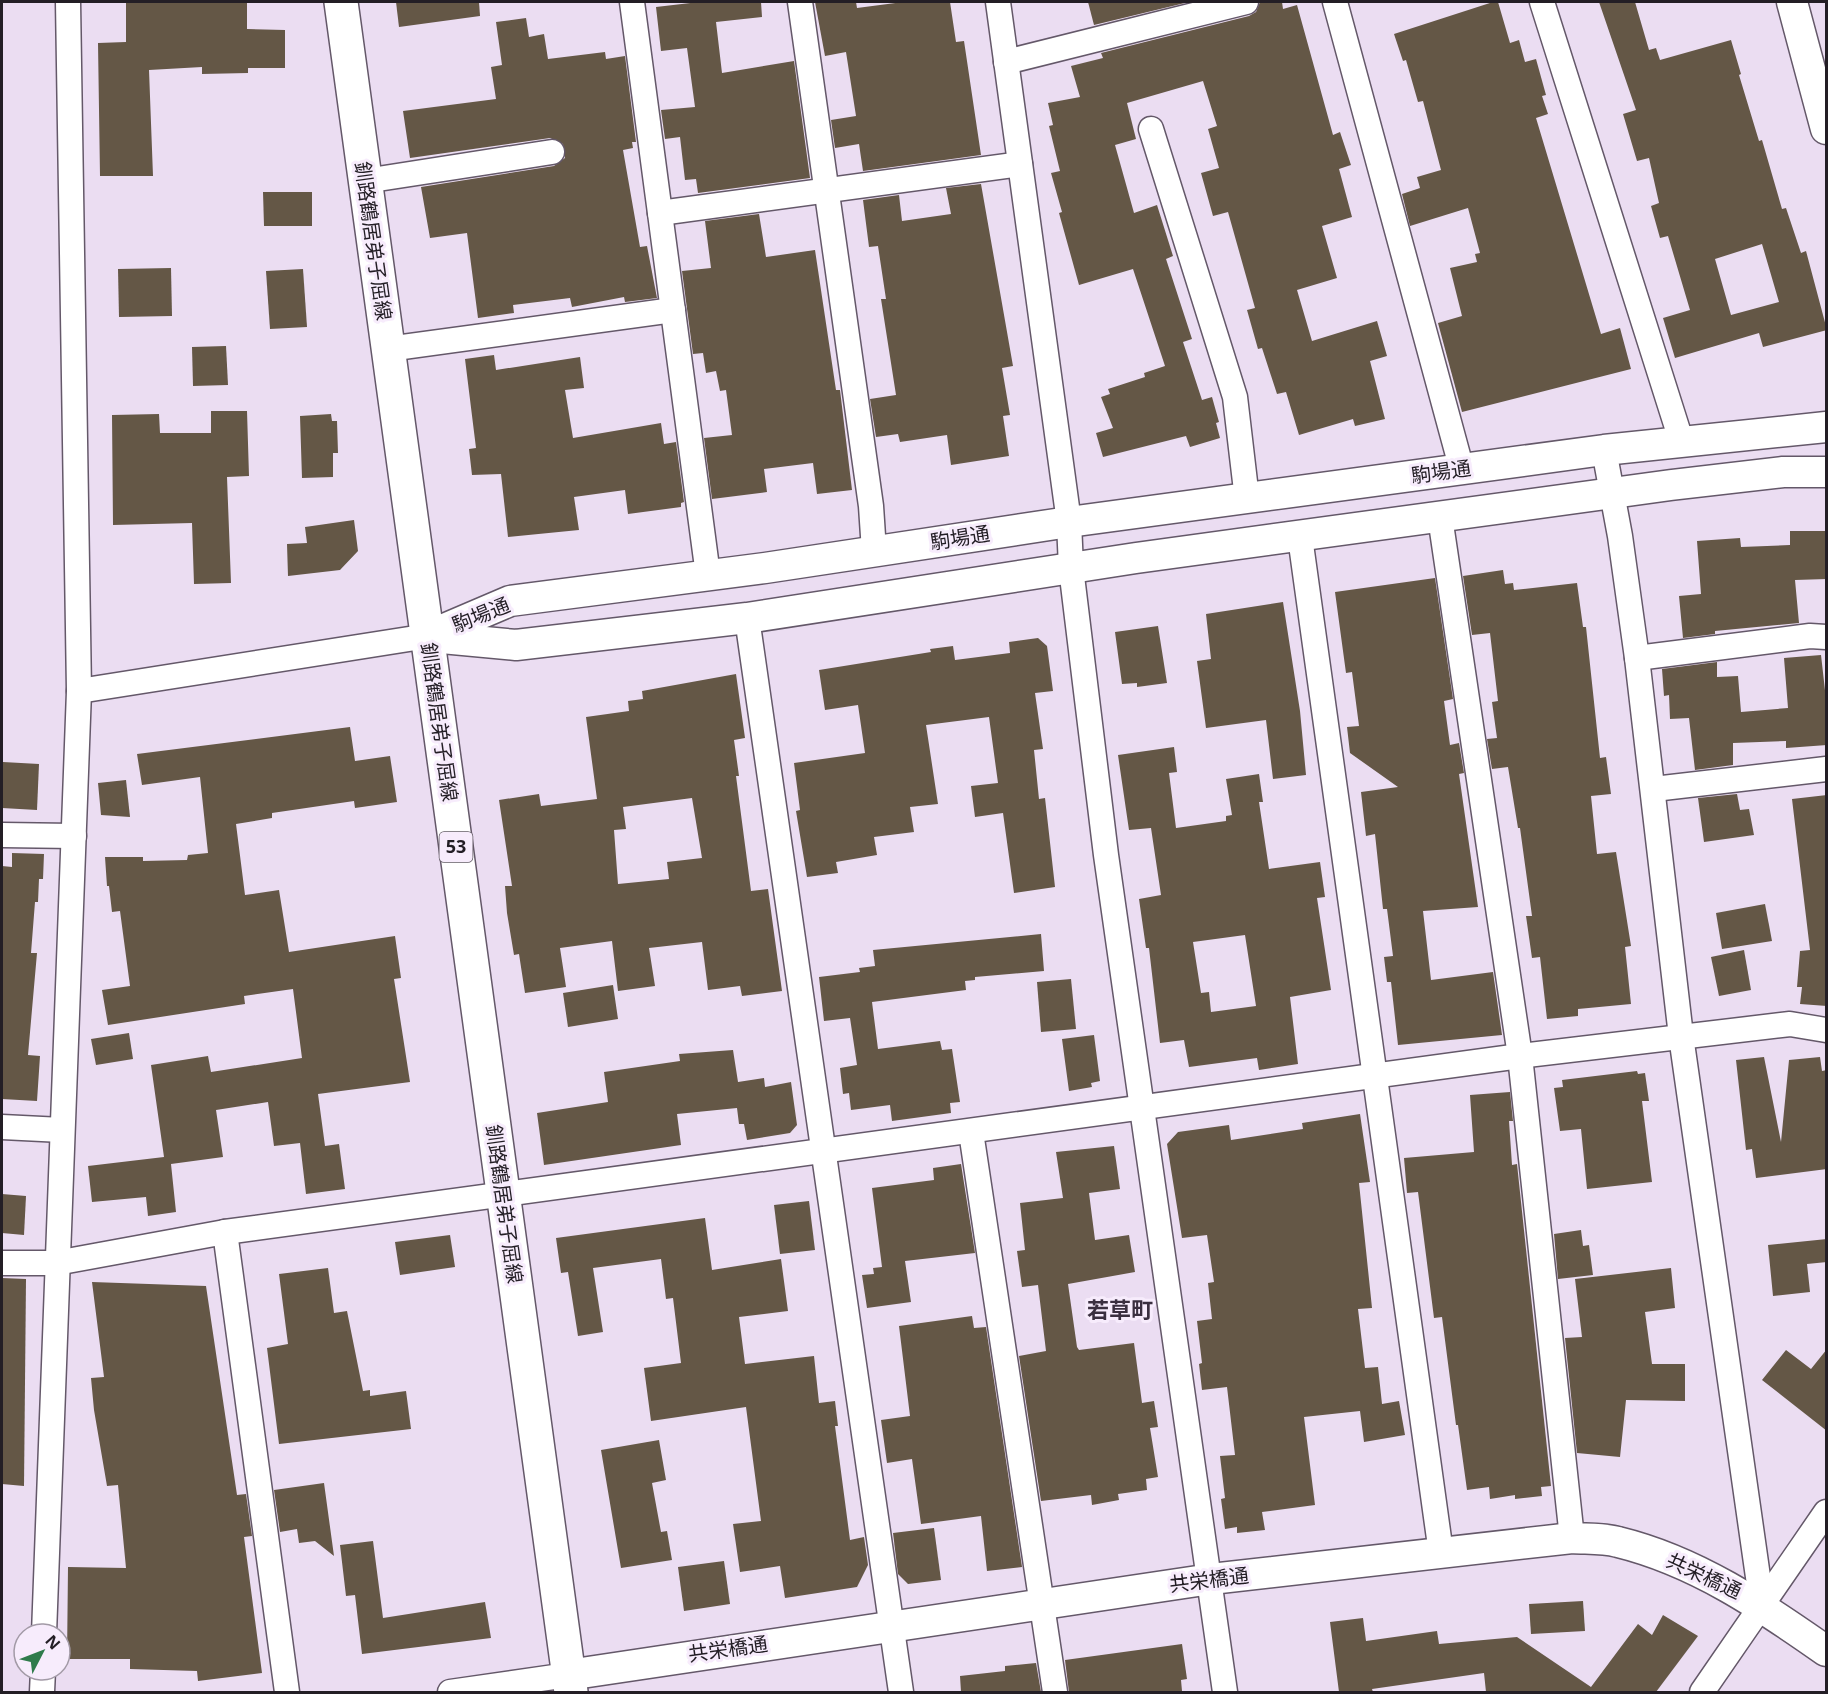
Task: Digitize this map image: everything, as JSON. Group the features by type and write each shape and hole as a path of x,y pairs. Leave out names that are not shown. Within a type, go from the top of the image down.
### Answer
{"main road":[{"name":"釧路鶴居弟子屈線","path":"341,2 569,1684"}],"street":[{"path":"44,1622 79,691 68,2"},
{"path":"632,2 708,575"},
{"path":"800,2 871,507 874,551"},
{"path":"998,2 1069,522 1071,568 1106,855 1211,1579 1225,1692"},
{"path":"1006,62 1220,4 1246,2"},
{"path":"1335,2 1462,470"},
{"path":"1542,2 1681,440"},
{"path":"1792,2 1827,129"},
{"path":"1151,129 1235,397 1247,499"},
{"path":"365,181 552,152"},
{"path":"660,213 1020,164"},
{"path":"388,349 673,310"},
{"name":"駒場通","path":"428,636 510,602 1069,522 1604,450 1681,440 1827,427"},
{"path":"1604,450 1620,536 1637,658 1681,1036 1762,1605"},
{"name":"駒場通","path":"428,636 516,645 747,618 1071,568 1440,517 1783,472 1827,472"},
{"path":"1440,517 1520,1056 1572,1538"},
{"path":"1300,537 1441,1552"},
{"path":"747,618 901,1692"},
{"path":"79,691 428,636"},
{"path":"1637,658 1810,636 1827,637"},
{"path":"1654,789 1827,769"},
{"path":"2,835 74,836"},
{"path":"2,1263 56,1263 225,1232 1520,1056 1790,1024 1827,1030"},
{"path":"2,1127 62,1130"},
{"path":"971,1132 1055,1692"},
{"path":"225,1232 287,1692"},
{"path":"1702,1692 1827,1512"},
{"name":"共栄橋通","path":"569,1684 893,1625 1043,1603 1211,1579 1572,1538 1617,1541 1661,1556 1729,1586 1762,1605 1827,1651"},
{"path":"450,1692 569,1684"}],"building":[{"path":"126,2 247,2 247,29 285,30 285,68 248,68 248,73 202,74 202,67 149,70 153,176 100,176 98,43 126,42"},
{"path":"396,2 479,2 480,16 399,27"},
{"path":"699,2 761,2 762,17 716,22 722,73 794,61 810,178 698,193 696,179 685,180 680,137 665,139 661,110 695,107 687,48 661,51 656,7"},
{"path":"815,2 856,2 857,8 903,2 950,2 956,42 964,41 981,155 863,171 859,144 835,148 831,120 856,116 846,52 825,56"},
{"path":"1088,2 1189,2 1094,25"},
{"path":"1260,2 1282,2 1283,9 1297,5 1333,135 1340,132 1351,165 1339,169 1352,217 1322,226 1337,278 1297,290 1312,341 1377,321 1387,356 1370,361 1385,419 1355,426 1353,419 1299,435 1286,392 1277,394 1262,348 1258,349 1247,310 1255,308 1228,212 1213,216 1201,173 1219,168 1208,129 1217,126 1203,81 1127,103 1136,139 1115,145 1134,213 1157,205 1173,256 1166,259 1192,339 1183,342 1202,400 1212,397 1219,422 1216,423 1220,438 1190,447 1186,436 1103,457 1096,433 1113,428 1101,397 1110,394 1108,389 1145,377 1144,373 1165,366 1133,269 1079,285 1059,213 1062,212 1051,173 1060,171 1049,126 1053,125 1048,103 1080,97 1071,66 1103,58 1101,53 1249,16 1256,12"},
{"path":"1498,2 1510,43 1519,40 1525,62 1536,59 1546,95 1542,96 1548,114 1536,118 1601,334 1620,328 1631,369 1462,412 1438,323 1462,316 1450,268 1477,262 1475,254 1480,253 1468,208 1410,226 1402,194 1420,188 1417,177 1441,170 1423,101 1418,102 1406,60 1403,61 1394,34"},
{"path":"1599,2 1635,2 1649,50 1656,48 1660,60 1731,40 1759,141 1762,140 1782,209 1786,208 1801,253 1806,251 1827,330 1763,347 1759,333 1675,358 1663,318 1690,310 1668,236 1660,238 1651,206 1659,203 1649,158 1637,161 1623,114 1636,110","holes":["1762,244 1779,302 1731,315 1715,259"]},
{"path":"526,18 529,37 544,34 548,59 605,52 606,59 625,56 636,142 632,142 633,148 623,150 640,247 647,246 657,298 625,302 624,297 572,307 570,298 513,305 514,313 478,318 467,233 430,238 421,187 554,166 565,158 563,144 550,138 410,158 403,111 496,99 491,67 502,65 496,22"},
{"path":"981,184 1013,366 1002,368 1010,415 1003,416 1009,456 951,465 947,435 900,442 898,434 876,437 870,399 896,395 881,299 886,299 878,246 869,247 863,200 899,195 902,221 951,214 946,188"},
{"path":"263,192 312,192 312,226 264,226"},
{"path":"759,214 766,257 815,250 836,390 840,390 852,490 817,494 813,463 764,469 767,492 712,499 704,438 732,435 726,390 720,391 716,371 706,373 703,353 693,354 682,271 711,268 705,221"},
{"path":"171,268 172,316 119,317 118,269"},
{"path":"303,269 307,327 270,329 266,271"},
{"path":"226,346 228,385 193,386 192,347"},
{"path":"494,355 496,370 580,357 584,388 565,390 573,438 661,423 664,444 676,442 684,502 681,503 681,507 628,514 625,490 574,497 579,530 508,537 501,474 472,475 469,449 476,448 465,359"},
{"path":"211,411 247,411 249,476 227,477 231,583 194,584 192,523 113,525 112,415 159,414 160,433 211,433"},
{"path":"331,414 332,421 337,421 338,453 333,453 333,477 302,478 300,416"},
{"path":"354,520 358,551 340,570 288,576 287,544 307,543 305,527"},
{"path":"1790,531 1827,531 1827,579 1795,580 1799,623 1715,631 1715,634 1683,638 1679,596 1701,594 1697,541 1740,538 1741,547 1790,545"},
{"path":"1503,570 1505,584 1513,583 1514,590 1577,583 1583,627 1586,627 1600,758 1606,757 1611,794 1591,796 1597,854 1616,852 1631,946 1625,947 1631,1004 1578,1009 1578,1016 1547,1019 1540,957 1532,958 1526,916 1532,916 1520,828 1518,828 1508,767 1492,769 1487,739 1497,738 1492,702 1498,701 1490,633 1472,635 1463,576"},
{"path":"1435,578 1453,699 1444,701 1450,745 1459,743 1464,773 1459,774 1478,907 1423,911 1431,980 1493,972 1502,1035 1398,1045 1391,982 1387,982 1384,957 1393,956 1387,909 1383,909 1375,834 1366,836 1361,792 1398,787 1350,753 1347,727 1359,726 1352,672 1346,673 1335,592"},
{"path":"1283,602 1300,711 1306,775 1273,779 1266,720 1206,728 1197,661 1211,659 1206,614"},
{"path":"1158,626 1167,683 1137,687 1137,683 1122,684 1115,632"},
{"path":"1038,638 1047,646 1053,691 1035,693 1043,749 1034,750 1039,799 1045,798 1055,887 1014,893 1003,813 975,817 971,786 998,783 989,717 926,725 938,804 910,807 914,832 874,837 877,855 836,862 838,873 807,877 796,811 800,810 794,763 865,753 858,705 825,710 819,670 931,652 930,649 953,646 955,660 1010,653 1009,642"},
{"path":"1821,655 1827,708 1827,745 1786,748 1786,741 1733,743 1733,765 1695,770 1689,718 1670,719 1669,695 1664,696 1662,669 1717,662 1717,677 1738,676 1741,712 1788,708 1784,658"},
{"path":"736,674 745,738 734,740 739,776 736,776 751,891 768,889 782,991 742,996 740,986 708,990 702,942 649,948 655,986 618,991 612,941 560,948 566,987 525,993 519,954 514,955 507,913 505,886 512,886 499,800 539,794 541,806 597,799 586,717 629,711 628,701 643,699 642,691","holes":["692,798 702,858 667,862 669,879 618,884 614,830 626,829 623,807"]},
{"path":"350,727 355,761 390,756 397,802 355,808 354,801 272,813 272,818 236,824 245,895 279,890 289,952 395,936 401,978 394,979 410,1082 318,1094 325,1146 339,1144 345,1189 306,1194 300,1143 274,1146 268,1102 216,1110 223,1157 171,1164 176,1212 148,1216 146,1197 92,1202 88,1166 164,1157 151,1065 208,1056 211,1072 302,1058 293,989 244,996 245,1004 108,1025 102,990 130,986 120,911 112,912 105,857 143,857 143,861 187,860 188,855 208,853 200,777 142,785 137,754"},
{"path":"1174,747 1177,772 1169,773 1176,828 1226,821 1226,816 1232,815 1226,779 1259,774 1263,802 1259,802 1269,869 1320,862 1325,897 1317,898 1331,990 1290,997 1298,1064 1259,1070 1257,1058 1189,1067 1184,1040 1160,1043 1149,948 1146,948 1139,899 1161,895 1151,828 1129,830 1118,755","holes":["1245,935 1256,1006 1211,1012 1209,992 1201,993 1193,942"]},
{"path":"3,762 39,764 37,810 2,808"},
{"path":"126,780 130,817 101,815 98,783"},
{"path":"1737,794 1740,810 1749,809 1754,835 1704,842 1698,798"},
{"path":"1827,795 1827,1006 1800,1004 1802,987 1797,987 1800,951 1810,950 1792,799"},
{"path":"12,853 44,854 43,879 39,879 38,902 35,902 31,953 37,953 28,1055 40,1056 37,1101 2,1099 2,866 12,867"},
{"path":"1765,904 1772,941 1722,949 1716,913"},
{"path":"1041,934 1044,971 975,977 975,980 965,981 966,990 872,1002 878,1049 940,1041 942,1050 952,1049 960,1102 950,1103 951,1113 892,1121 890,1105 851,1110 849,1093 843,1094 840,1068 857,1065 850,1018 824,1021 819,977 860,972 859,968 875,966 873,950"},
{"path":"1744,950 1751,990 1719,996 1711,957"},
{"path":"1071,979 1076,1029 1041,1032 1037,982"},
{"path":"613,985 618,1019 568,1027 563,993"},
{"path":"129,1033 133,1059 96,1065 91,1039"},
{"path":"1094,1035 1100,1081 1091,1083 1092,1087 1069,1091 1062,1039"},
{"path":"733,1050 738,1082 764,1078 765,1087 791,1082 797,1125 790,1133 747,1140 744,1124 739,1124 737,1108 677,1114 681,1145 544,1165 537,1113 608,1102 604,1072 680,1061 679,1054"},
{"path":"1764,1057 1781,1142 1789,1060 1820,1057 1822,1071 1827,1070 1827,1169 1756,1178 1752,1149 1746,1150 1736,1060"},
{"path":"1637,1071 1638,1074 1645,1073 1649,1101 1642,1101 1652,1182 1587,1189 1581,1129 1560,1131 1554,1088 1563,1087 1562,1080"},
{"path":"1510,1092 1513,1121 1509,1121 1512,1165 1517,1164 1551,1486 1541,1487 1542,1496 1515,1499 1515,1495 1490,1499 1489,1487 1467,1490 1442,1317 1434,1318 1418,1192 1407,1193 1404,1158 1474,1152 1470,1095"},
{"path":"1360,1114 1370,1182 1359,1183 1372,1308 1358,1309 1365,1368 1378,1367 1382,1404 1399,1401 1405,1435 1364,1442 1360,1411 1304,1417 1315,1505 1262,1512 1265,1530 1237,1533 1237,1527 1225,1529 1221,1499 1225,1498 1220,1456 1235,1455 1227,1387 1202,1390 1199,1364 1202,1363 1197,1321 1212,1319 1208,1283 1214,1282 1207,1235 1182,1238 1167,1144 1178,1132 1229,1125 1231,1140 1303,1129 1302,1123"},
{"path":"1114,1146 1120,1189 1089,1193 1095,1240 1129,1235 1135,1272 1068,1284 1079,1350 1134,1343 1142,1403 1154,1401 1158,1427 1150,1428 1158,1477 1146,1479 1147,1490 1118,1494 1119,1500 1092,1505 1091,1495 1041,1501 1019,1356 1046,1351 1038,1285 1022,1287 1017,1251 1025,1250 1020,1203 1063,1198 1056,1152"},
{"path":"961,1164 975,1253 905,1261 911,1302 867,1308 862,1275 874,1274 873,1268 882,1267 872,1188 934,1180 933,1168"},
{"path":"2,1194 26,1196 24,1235 2,1233"},
{"path":"809,1201 815,1250 780,1254 774,1205"},
{"path":"705,1218 712,1270 781,1259 788,1311 739,1317 745,1364 814,1356 819,1403 835,1401 838,1426 835,1426 850,1540 864,1537 868,1565 857,1587 785,1598 780,1566 740,1572 733,1524 761,1521 746,1407 651,1421 644,1368 681,1363 673,1298 666,1299 661,1259 593,1268 603,1332 578,1336 568,1272 561,1273 556,1238"},
{"path":"1581,1230 1583,1246 1589,1245 1593,1275 1558,1279 1554,1234"},
{"path":"450,1235 455,1267 400,1275 395,1242"},
{"path":"1827,1239 1827,1262 1807,1264 1810,1292 1773,1296 1768,1245"},
{"path":"328,1268 334,1313 347,1311 363,1391 370,1390 370,1396 406,1391 411,1429 279,1444 267,1348 288,1344 279,1274"},
{"path":"1671,1268 1675,1308 1645,1312 1652,1364 1685,1364 1685,1401 1626,1400 1620,1457 1577,1453 1565,1338 1582,1337 1575,1279"},
{"path":"2,1278 26,1279 24,1486 2,1484"},
{"path":"92,1282 206,1286 237,1495 246,1494 252,1536 244,1537 262,1673 198,1681 197,1671 130,1669 130,1659 72,1659 72,1622 67,1622 68,1567 126,1568 118,1485 107,1486 94,1410 91,1378 104,1377"},
{"path":"972,1316 974,1328 986,1327 1022,1567 987,1571 981,1516 921,1524 912,1459 887,1463 881,1420 910,1416 899,1326"},
{"path":"1827,1349 1827,1431 1762,1380 1786,1350 1811,1369"},
{"path":"659,1440 666,1480 652,1483 661,1532 667,1531 672,1560 621,1568 601,1450"},
{"path":"324,1483 334,1556 315,1541 299,1543 297,1529 280,1532 274,1490"},
{"path":"934,1528 941,1580 908,1584 898,1574 893,1533"},
{"path":"373,1541 383,1618 485,1602 491,1638 362,1654 355,1595 346,1596 340,1545"},
{"path":"724,1561 730,1604 684,1611 678,1567"},
{"path":"1583,1601 1585,1631 1531,1634 1529,1604"},
{"path":"1663,1615 1698,1636 1656,1692 1486,1692 1484,1673 1372,1689 1373,1692 1339,1692 1330,1622 1363,1618 1366,1641 1437,1631 1439,1644 1517,1637 1591,1687 1638,1624 1652,1635"},
{"path":"1182,1644 1187,1679 1181,1680 1182,1691 1069,1692 1065,1660"},
{"path":"1036,1663 1041,1692 961,1692 960,1676 1005,1671 1005,1666"}],"district":[{"name":"若草町","path":"1120,1310"}]}
